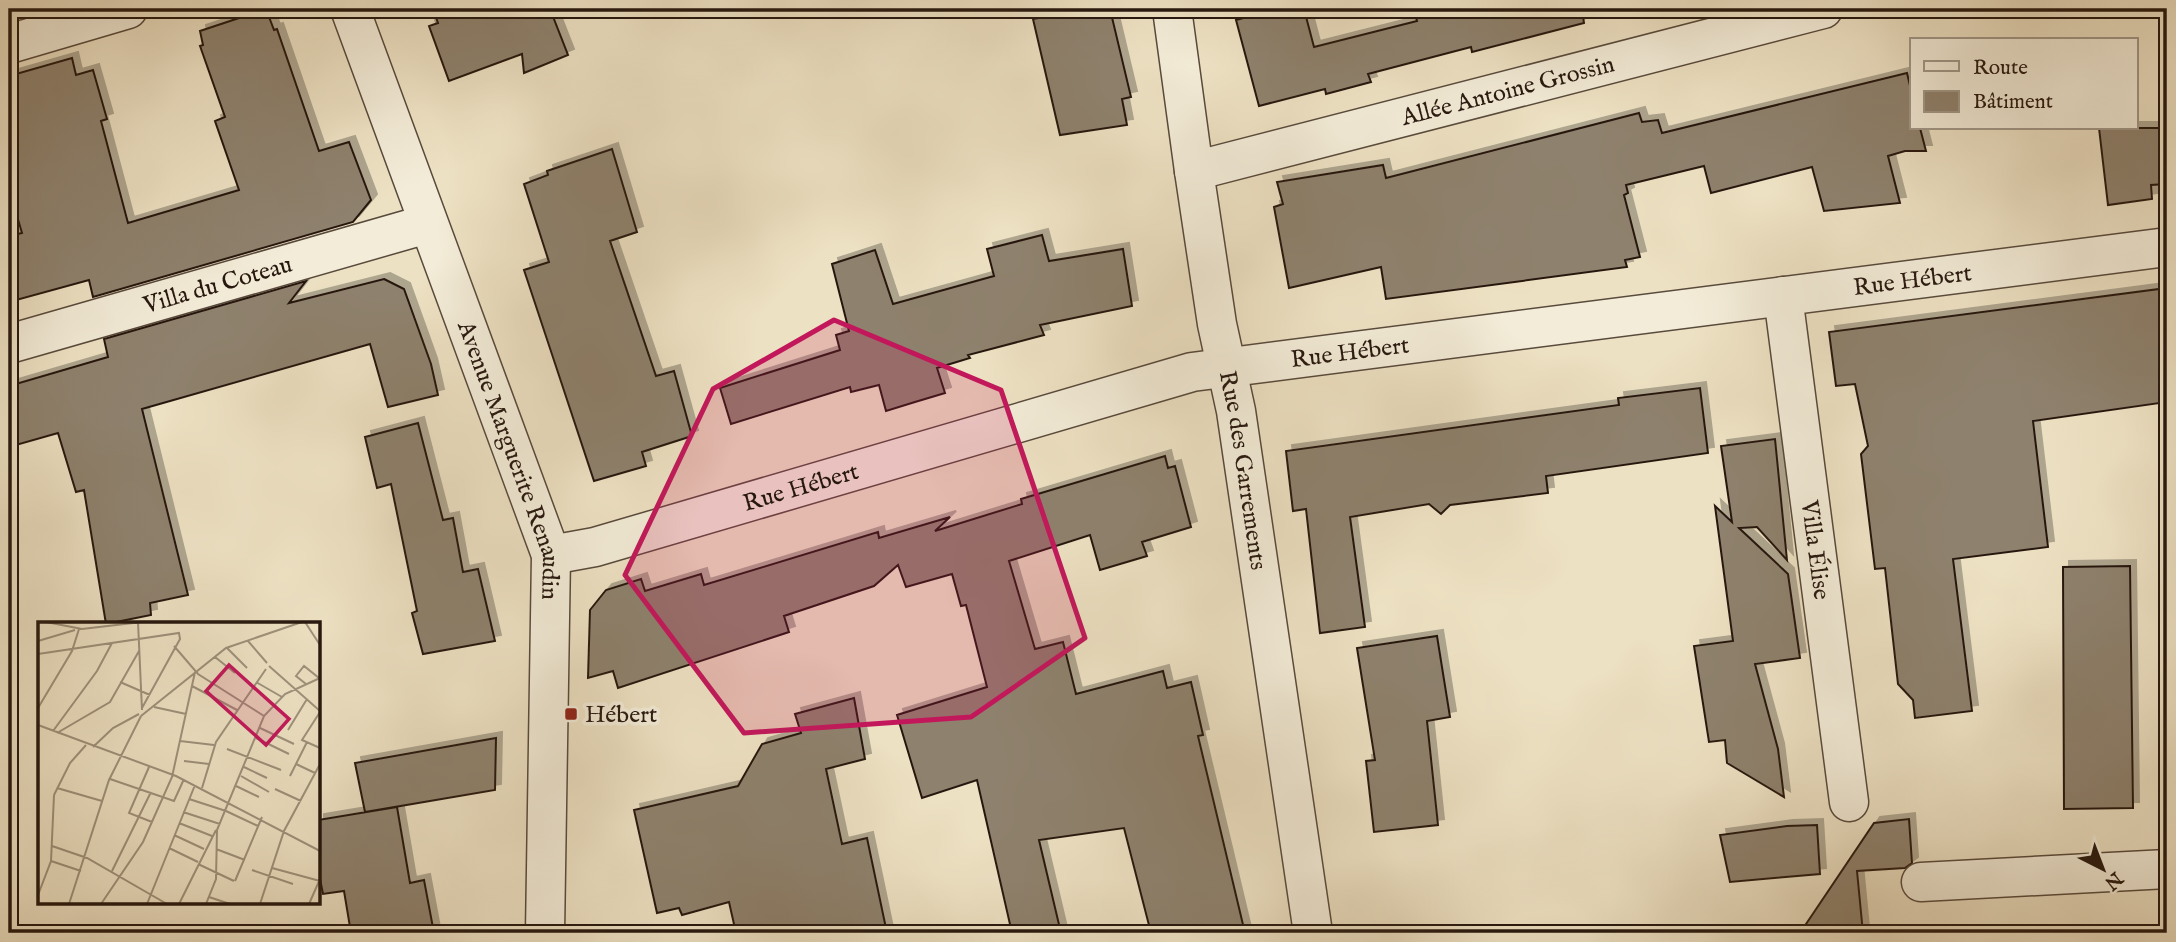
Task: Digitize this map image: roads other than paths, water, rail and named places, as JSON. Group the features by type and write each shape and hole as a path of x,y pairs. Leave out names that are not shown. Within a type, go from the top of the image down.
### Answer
{"street":[{"path":"9,44 128,9"},
{"name":"Avenue Marguerite Renaudin","path":"349,9 551,555 545,933"},
{"name":"Rue des Garrements","path":"1172,9 1194,171 1227,367 1313,933"},
{"name":"Allée Antoine Grossin","path":"1194,171 1823,9"},
{"name":"Villa du Coteau","path":"9,344 427,224"},
{"name":"Rue Hébert","path":"551,555 594,547 1192,372 2167,247"},
{"name":"Villa Élise","path":"1783,296 1849,802"},
{"path":"1921,882 2167,869"}],"place":[{"name":"Hébert","path":"571,714"}]}
